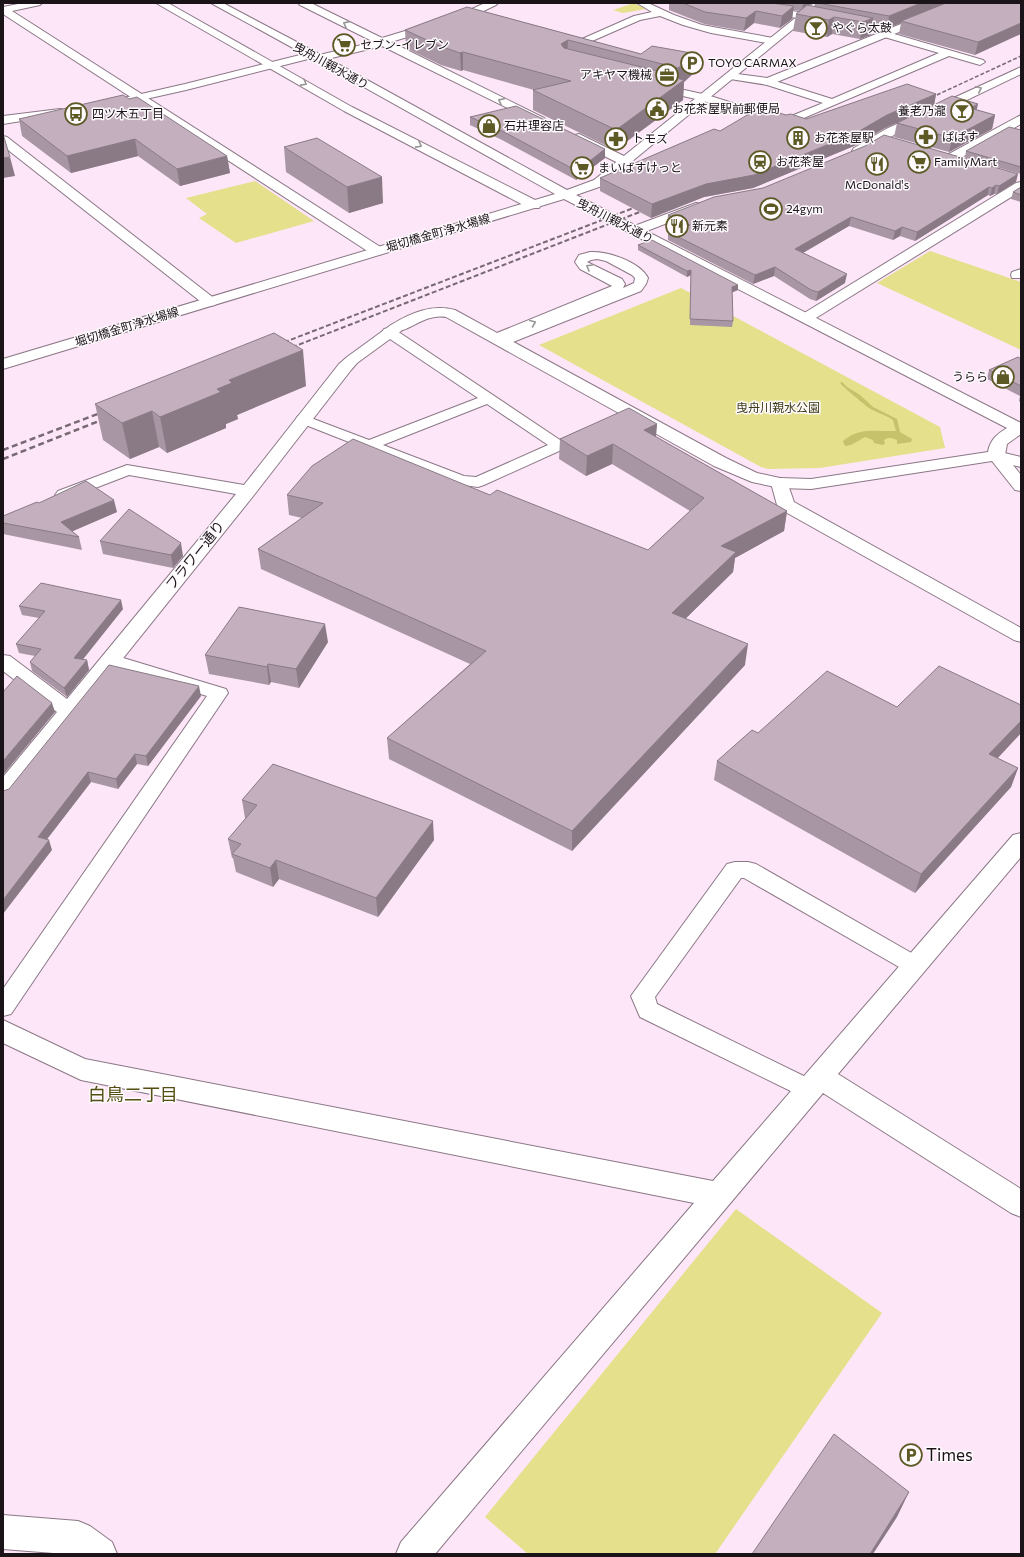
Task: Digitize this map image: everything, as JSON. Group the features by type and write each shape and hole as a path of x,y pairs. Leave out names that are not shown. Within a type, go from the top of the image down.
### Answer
{"street":[{"path":"3,10 37,3"},
{"path":"161,3 348,109 534,205"},
{"name":"曳舟川親水通り","path":"216,3 565,195 1021,428"},
{"path":"303,3 549,124"},
{"path":"98,106 140,98 270,65 316,57 382,42 465,16 493,3"},
{"name":"堀切橋金町浄水場線","path":"5,362 534,205 598,183 820,3"},
{"path":"730,76 768,82 962,3"},
{"path":"316,10 328,5"},
{"path":"3,10 377,251"},
{"path":"803,17 818,20"},
{"path":"872,30 885,34"},
{"path":"846,155 859,150 944,106 1021,70"},
{"path":"3,120 72,110"},
{"path":"951,158 1021,119"},
{"path":"569,134 624,161"},
{"path":"881,138 895,142"},
{"path":"3,140 210,302"},
{"path":"937,154 965,163"},
{"path":"806,318 1019,181"},
{"path":"634,231 705,204"},
{"name":"フラワー通り","path":"3,792 352,360 392,330 428,312 443,311 458,316 631,413 739,472 752,477 780,484 811,484 979,457 996,456 1021,462"},
{"path":"1021,428 1001,440 996,446 996,456 1021,486"},
{"path":"47,502 127,470 248,490"},
{"path":"780,484 786,504 793,509 1021,636"},
{"path":"3,661 69,711"},
{"path":"413,1554 1021,841"},
{"path":"3,1031 82,1069 718,1195"},
{"path":"814,1083 1021,1204"},
{"path":"3,1532 78,1538 100,1554"}],"lane":[{"path":"641,3 675,19 713,31 773,41"},
{"path":"736,3 758,9 803,17"},
{"path":"559,36 583,42 637,18 662,13"},
{"path":"885,34 980,62"},
{"path":"647,84 704,97 785,123 947,53"},
{"path":"768,82 832,102"},
{"path":"744,122 757,114"},
{"path":"595,255 607,257 637,272 641,276 642,280 640,285 636,288 500,340 617,288 619,284 617,282 584,266 582,262 583,258 595,255"},
{"path":"392,330 558,446"},
{"path":"369,445 488,398"},
{"path":"303,419 462,481 478,482 631,413"},
{"path":"3,1007 219,693 110,660"},
{"path":"814,1083 648,1010 643,996 735,870 748,870 914,965"}],"green space":[{"path":"634,3 646,9 623,13 613,10"},
{"path":"255,181 314,221 236,243 199,218 207,214 186,198"},
{"path":"930,251 1021,282 1021,350 877,283"},
{"name":"曳舟川親水公園","path":"681,288 940,427 945,448 820,468 768,469 761,467 539,345"},
{"path":"736,1209 882,1313 715,1554 528,1554 485,1517"}],"shaded area":[{"path":"842,382 873,407 897,419 900,432 912,439 911,442 897,444 897,440 889,438 884,440 885,443 883,445 874,443 873,440 865,437 851,445 845,446 843,441 856,433 868,431 896,431 893,420 869,408 840,383"}],"building":[{"path":"683,3 771,3 794,6 782,16 756,11 746,18 705,12"},
{"path":"818,3 921,3 889,16"},
{"path":"946,3 1021,3 1021,23 978,42 901,21"},
{"path":"807,5 873,18 863,22 834,17 829,20 796,14"},
{"path":"467,7 641,54 652,46 697,54 678,68 568,40 561,44 564,48 670,74 668,76 684,80 616,130 533,90 571,81 463,52 460,53 440,46 405,30"},
{"path":"907,84 936,94 887,115 856,133 754,175 706,184 652,204 600,178 714,129 720,131 762,108 786,115 791,114 806,119"},
{"path":"123,95 129,99 137,97 227,156 177,169 135,139 67,156 19,119"},
{"path":"952,96 978,104 970,108 995,115 952,138 897,123"},
{"path":"516,106 605,149 577,171 502,131 470,117"},
{"path":"1009,127 1021,130 1021,167 966,151"},
{"path":"3,134 10,157 3,158"},
{"path":"884,135 1018,174 999,186 996,185 992,188 989,187 917,232 902,227 895,231 851,217 795,249 847,274 818,292 811,290 775,267 755,275 668,232 690,225 668,215 714,197 763,188 865,146"},
{"path":"317,138 382,177 347,187 284,147"},
{"path":"1021,187 1021,195 1013,192"},
{"path":"652,240 738,285 732,287 733,321 690,319 691,270 687,271 638,245"},
{"path":"274,333 303,350 229,380 232,383 217,389 221,392 160,417 152,411 122,423 95,404"},
{"path":"1018,357 1021,359 1021,386 989,370"},
{"path":"629,408 657,424 644,430 787,511 721,546 736,552 672,613 748,644 572,831 387,738 486,651 258,549 323,503 287,495 312,466 353,439 490,495 497,490 648,550 704,498 613,444 587,456 560,439"},
{"path":"86,481 114,500 61,522 79,537 3,523 3,516 37,502 39,503"},
{"path":"129,509 181,543 171,555 100,541"},
{"path":"41,583 121,600 74,658 87,660 64,688 30,662 41,649 16,644 45,611 19,606"},
{"path":"239,607 325,624 296,669 268,664 267,667 205,655"},
{"path":"109,665 199,686 146,756 135,754 116,779 88,772 38,837 49,840 3,900 3,791 9,789"},
{"path":"939,666 1021,705 1021,721 989,754 1018,768 921,874 717,761 752,730 758,733 827,671 897,707"},
{"path":"17,676 52,703 3,761 3,692"},
{"path":"273,764 433,821 376,898 276,860 270,868 232,854 241,844 228,839 257,805 242,800"},
{"path":"834,1434 909,1492 870,1554 752,1554"}],"railway":[{"path":"926,100 1021,56"},
{"path":"277,345 636,207"},
{"path":"285,350 650,208"},
{"path":"3,450 108,410"},
{"path":"3,459 109,417"}],"place":[{"name":"やぐら太鼓","path":"816,28"},
{"name":"セブン-イレブン","path":"344,45"},
{"name":"TOYO CARMAX","path":"692,63"},
{"name":"アキヤマ機械","path":"667,75"},
{"name":"お花茶屋駅前郵便局","path":"657,109"},
{"name":"養老乃瀧","path":"962,111"},
{"name":"四ツ木五丁目","path":"76,114"},
{"name":"石井理容店","path":"489,126"},
{"name":"ぱぱす","path":"926,137"},
{"name":"お花茶屋駅","path":"798,138"},
{"name":"トモズ","path":"616,139"},
{"name":"お花茶屋","path":"760,162"},
{"name":"FamilyMart","path":"919,162"},
{"name":"McDonald's","path":"877,164"},
{"name":"まいばすけっと","path":"582,168"},
{"name":"24gym","path":"771,209"},
{"name":"新元素","path":"677,226"},
{"name":"うらら","path":"1003,377"},
{"name":"Times","path":"911,1455"}],"district":[{"name":"白鳥二丁目","path":"133,1095"}]}
